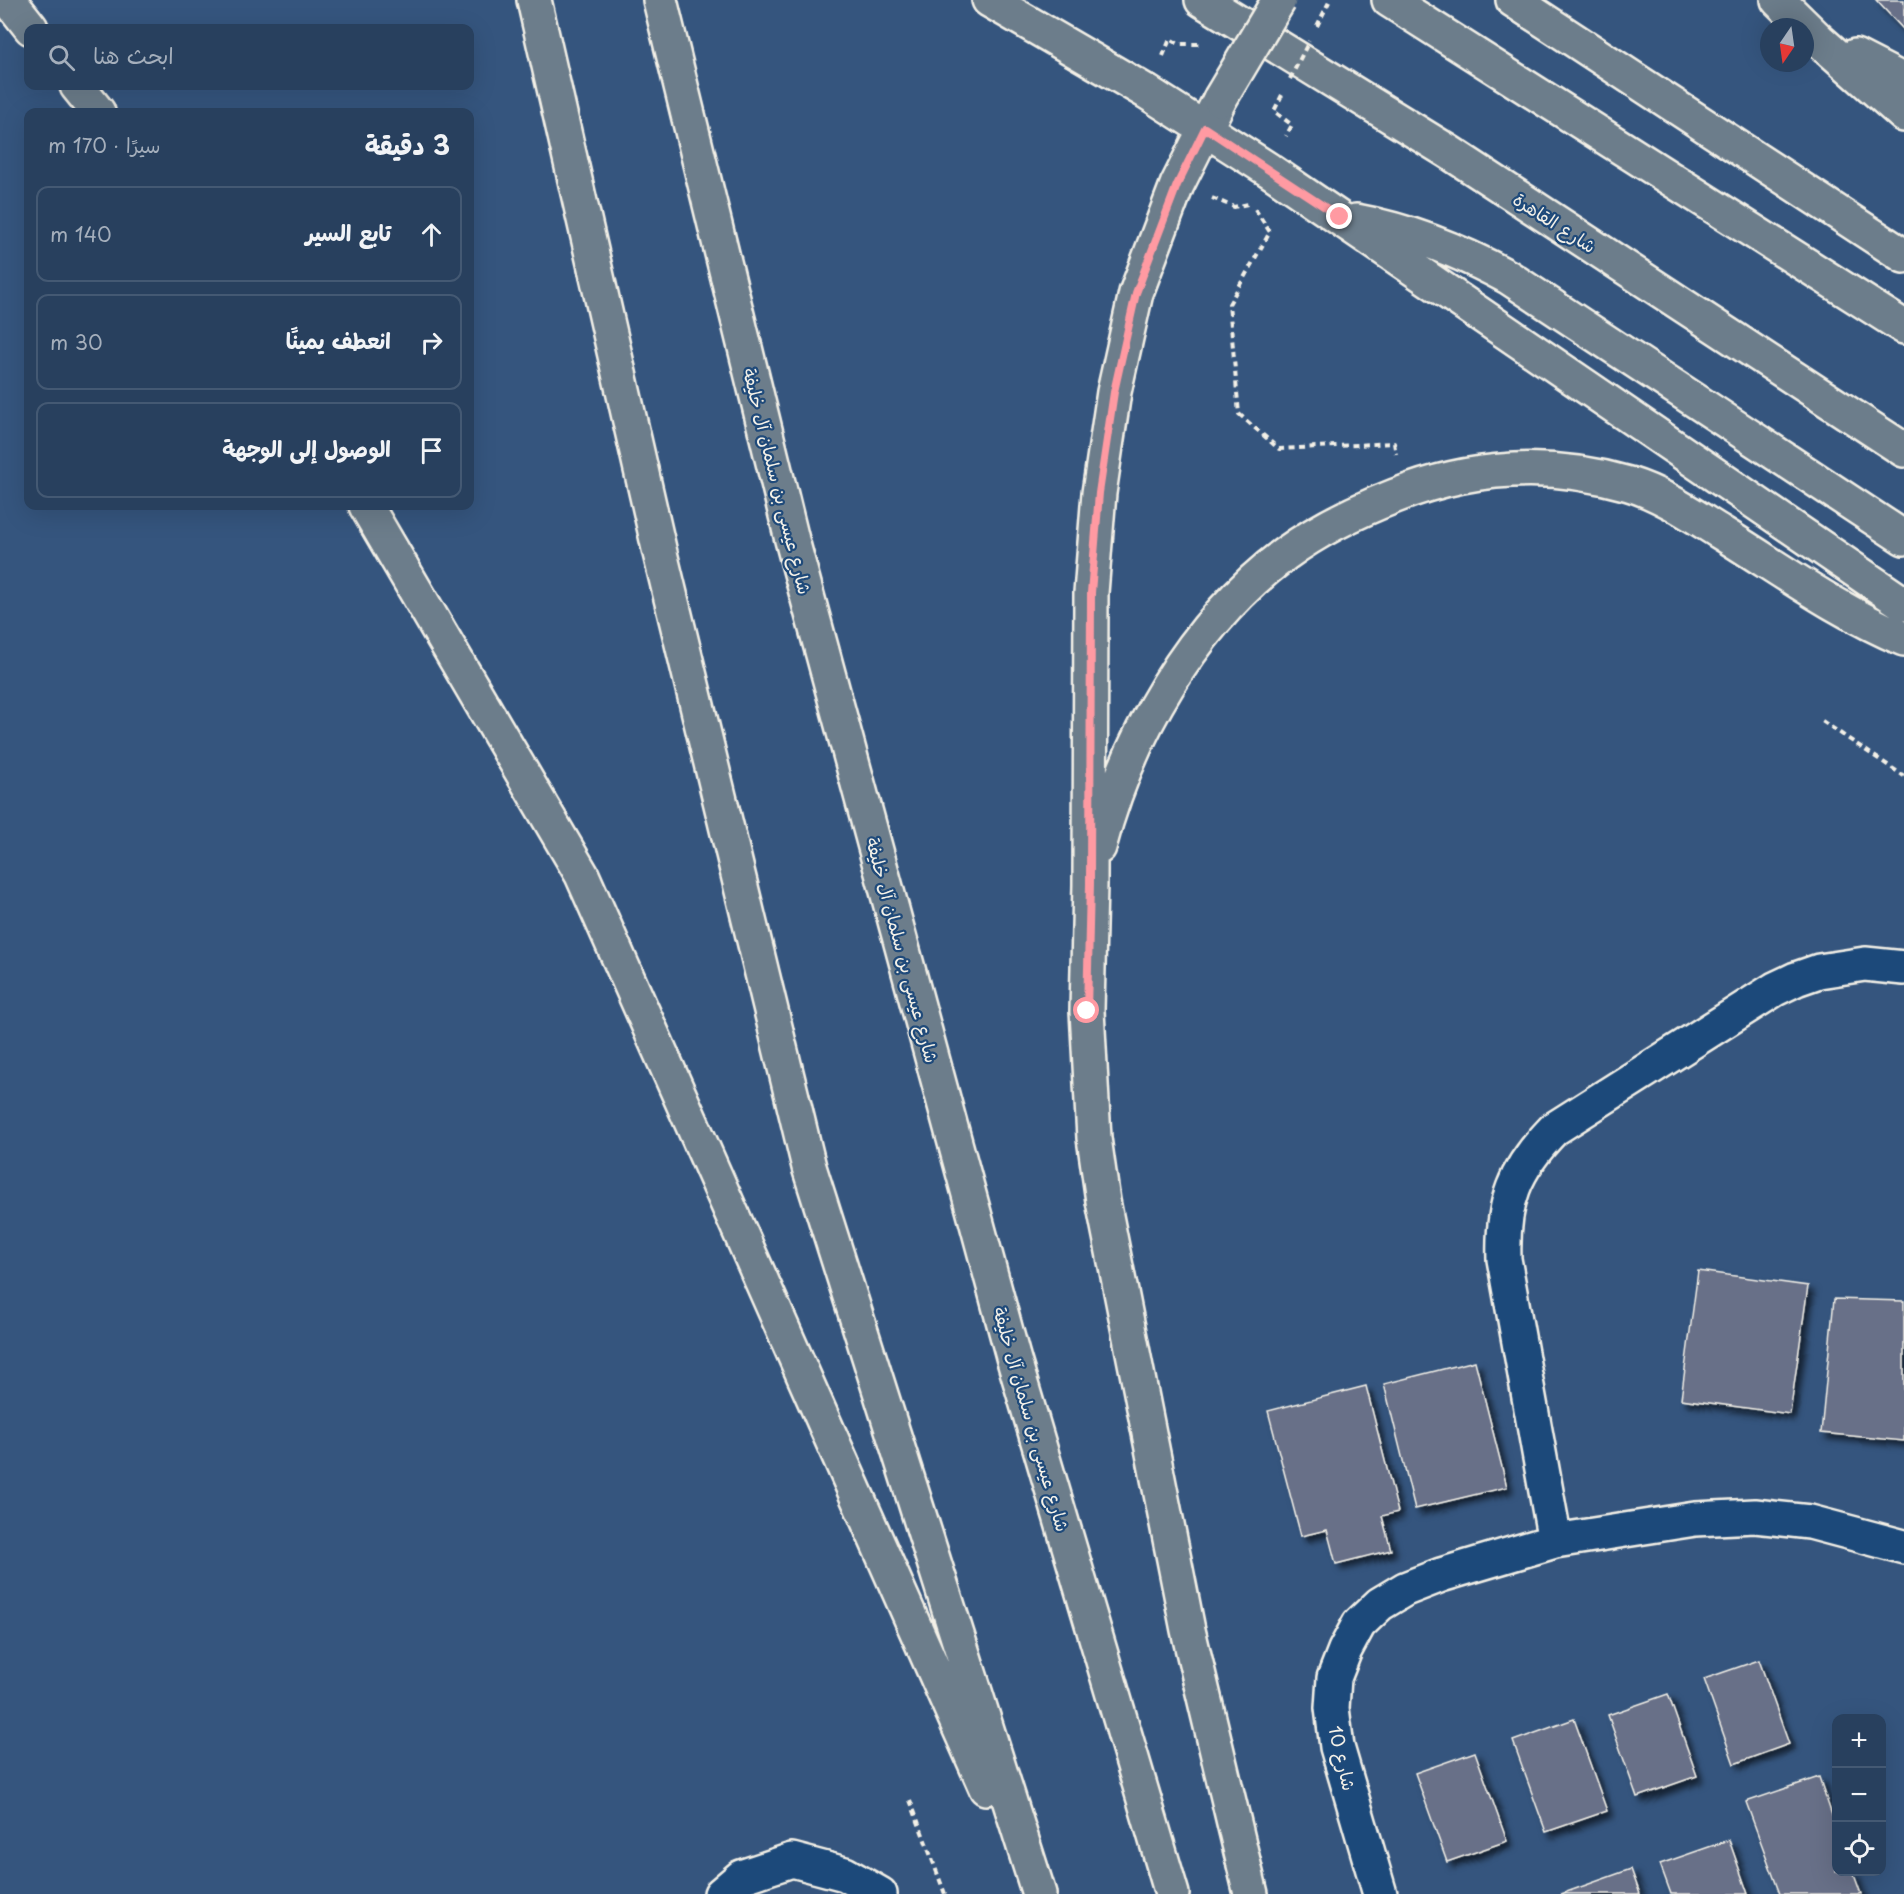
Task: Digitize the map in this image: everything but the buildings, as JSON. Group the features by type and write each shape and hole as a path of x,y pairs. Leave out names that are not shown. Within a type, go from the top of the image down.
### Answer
{"main road":[{"path":"9,0 28,24"},
{"path":"534,0 663,564 809,1167 1039,1894"},
{"name":"شارع عيسى بن سلمان آل خليفة","path":"660,0 801,574 1013,1356 1172,1894"},
{"path":"989,0 1205,128 1340,217 1904,604"},
{"name":"شارع القاهرة","path":"1202,0 1449,152 1904,450"},
{"path":"1251,1894 1188,1630 1103,1201 1094,1138 1087,1011 1091,593 1099,493 1114,392 1136,293 1177,185 1220,99 1279,0"},
{"path":"1389,0 1904,327"},
{"path":"1514,0 1904,256"},
{"path":"1778,0 1819,40 1904,114"},
{"path":"1819,40 1862,58 1904,81"},
{"path":"80,90 95,108"},
{"path":"1340,217 1384,226 1427,239 1469,256 1508,277 1904,538"},
{"path":"1090,884 1102,835 1139,739 1164,694 1192,651 1219,616 1250,584 1285,555 1313,536 1362,509 1440,480 1468,474 1516,469 1574,472 1630,484 1666,498 1841,607 1904,639"},
{"path":"368,510 582,875 1033,1894"}],"street":[{"path":"1555,1541 1504,1259 1503,1230 1508,1202 1519,1174 1534,1149 1554,1129 1775,989 1819,971 1842,967 1865,964 1904,968"},
{"name":"شارع 10","path":"1380,1894 1337,1747 1332,1708 1334,1678 1345,1650 1359,1624 1380,1604 1405,1589 1442,1575 1555,1541 1695,1519 1755,1516 1810,1522 1904,1547"},
{"path":"721,1894 741,1877 792,1860 845,1874 880,1894"}],"path":[{"path":"1314,31 1329,0"},
{"path":"1290,79 1309,41"},
{"path":"1251,203 1270,232 1229,304 1239,414 1279,449 1394,443 1404,492"},
{"path":"1822,721 1904,776"},
{"path":"910,1800 945,1894"}],"route":[{"path":"1087,1011 1091,593 1099,493 1114,392 1136,293 1177,185 1205,128 1340,217"}]}
